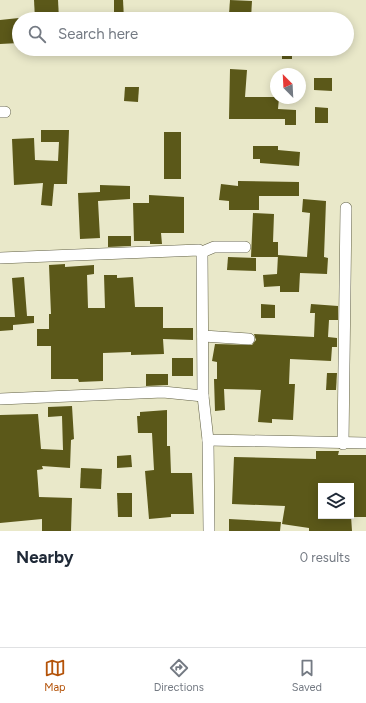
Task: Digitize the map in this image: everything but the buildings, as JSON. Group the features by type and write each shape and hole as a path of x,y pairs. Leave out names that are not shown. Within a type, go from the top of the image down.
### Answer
{"street":[{"path":"343,444 346,208"},
{"path":"0,258 191,251 202,252 214,247 245,247"},
{"path":"202,252 203,396 208,440 209,531"},
{"path":"203,336 249,339"},
{"path":"0,399 163,392 203,396"},
{"path":"208,440 343,444 366,443"}]}
